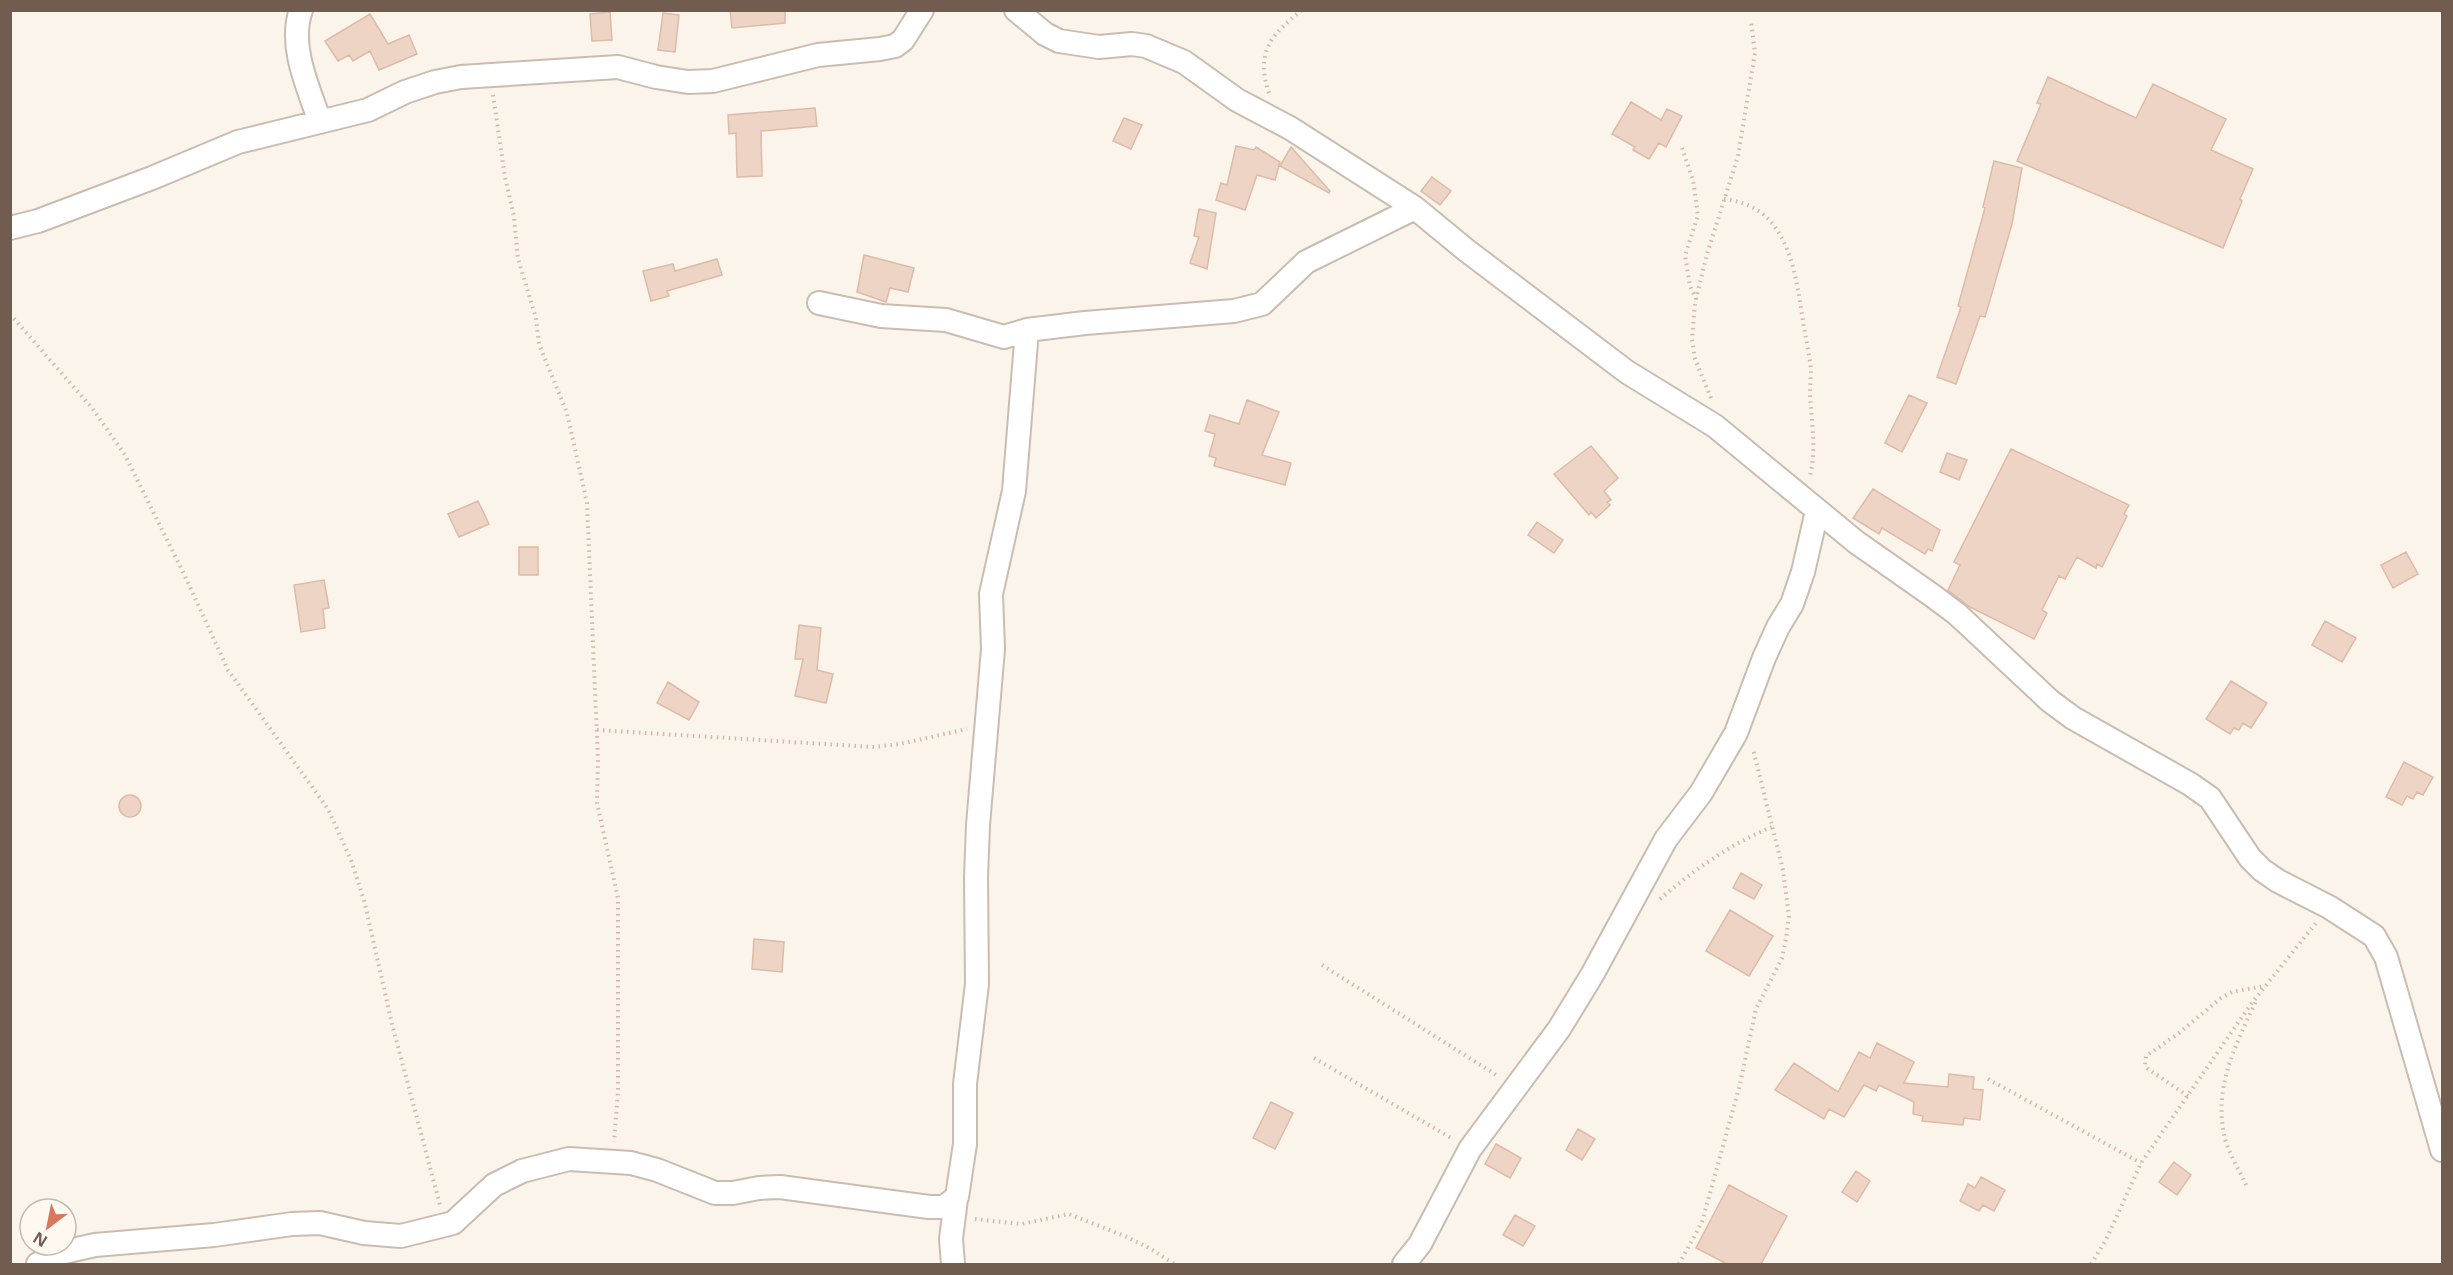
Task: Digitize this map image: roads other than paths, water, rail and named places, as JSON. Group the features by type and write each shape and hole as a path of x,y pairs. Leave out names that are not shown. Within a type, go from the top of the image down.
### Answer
{"street":[{"path":"301,10 297,37 299,61 320,122"},
{"path":"10,228 38,221 152,178 238,142 368,110 405,92 435,82 489,75 618,67 667,79 688,82 713,81 818,56 895,46 903,40 922,10"},
{"path":"1016,10 1045,34 1059,41 1099,47 1132,44 1161,51 1184,62 1237,100 1290,128 1415,208 1483,263 1627,372 1715,426 1810,505 1957,614 2050,701 2073,718 2190,784 2210,798 2250,858 2262,870 2278,882 2329,906 2374,936 2380,945 2386,957 2442,1150"},
{"path":"819,303 881,316 946,320 1004,337 1027,330 1233,311 1254,306 1267,299 1306,262 1415,208"},
{"path":"953,1264 951,1239 965,1144 965,1084 977,984 976,877 985,726 993,649 991,594 1014,491 1027,330"},
{"path":"1404,1264 1420,1244 1470,1149 1517,1088 1592,975 1661,848 1701,793 1736,732 1778,627 1792,604 1803,573 1810,505"},
{"path":"38,1264 64,1252 94,1245 214,1235 291,1224 320,1223 364,1233 401,1236 446,1226 461,1217 494,1185 522,1171 569,1159 612,1161 657,1170 715,1193 780,1187 929,1207 955,1206"}]}
